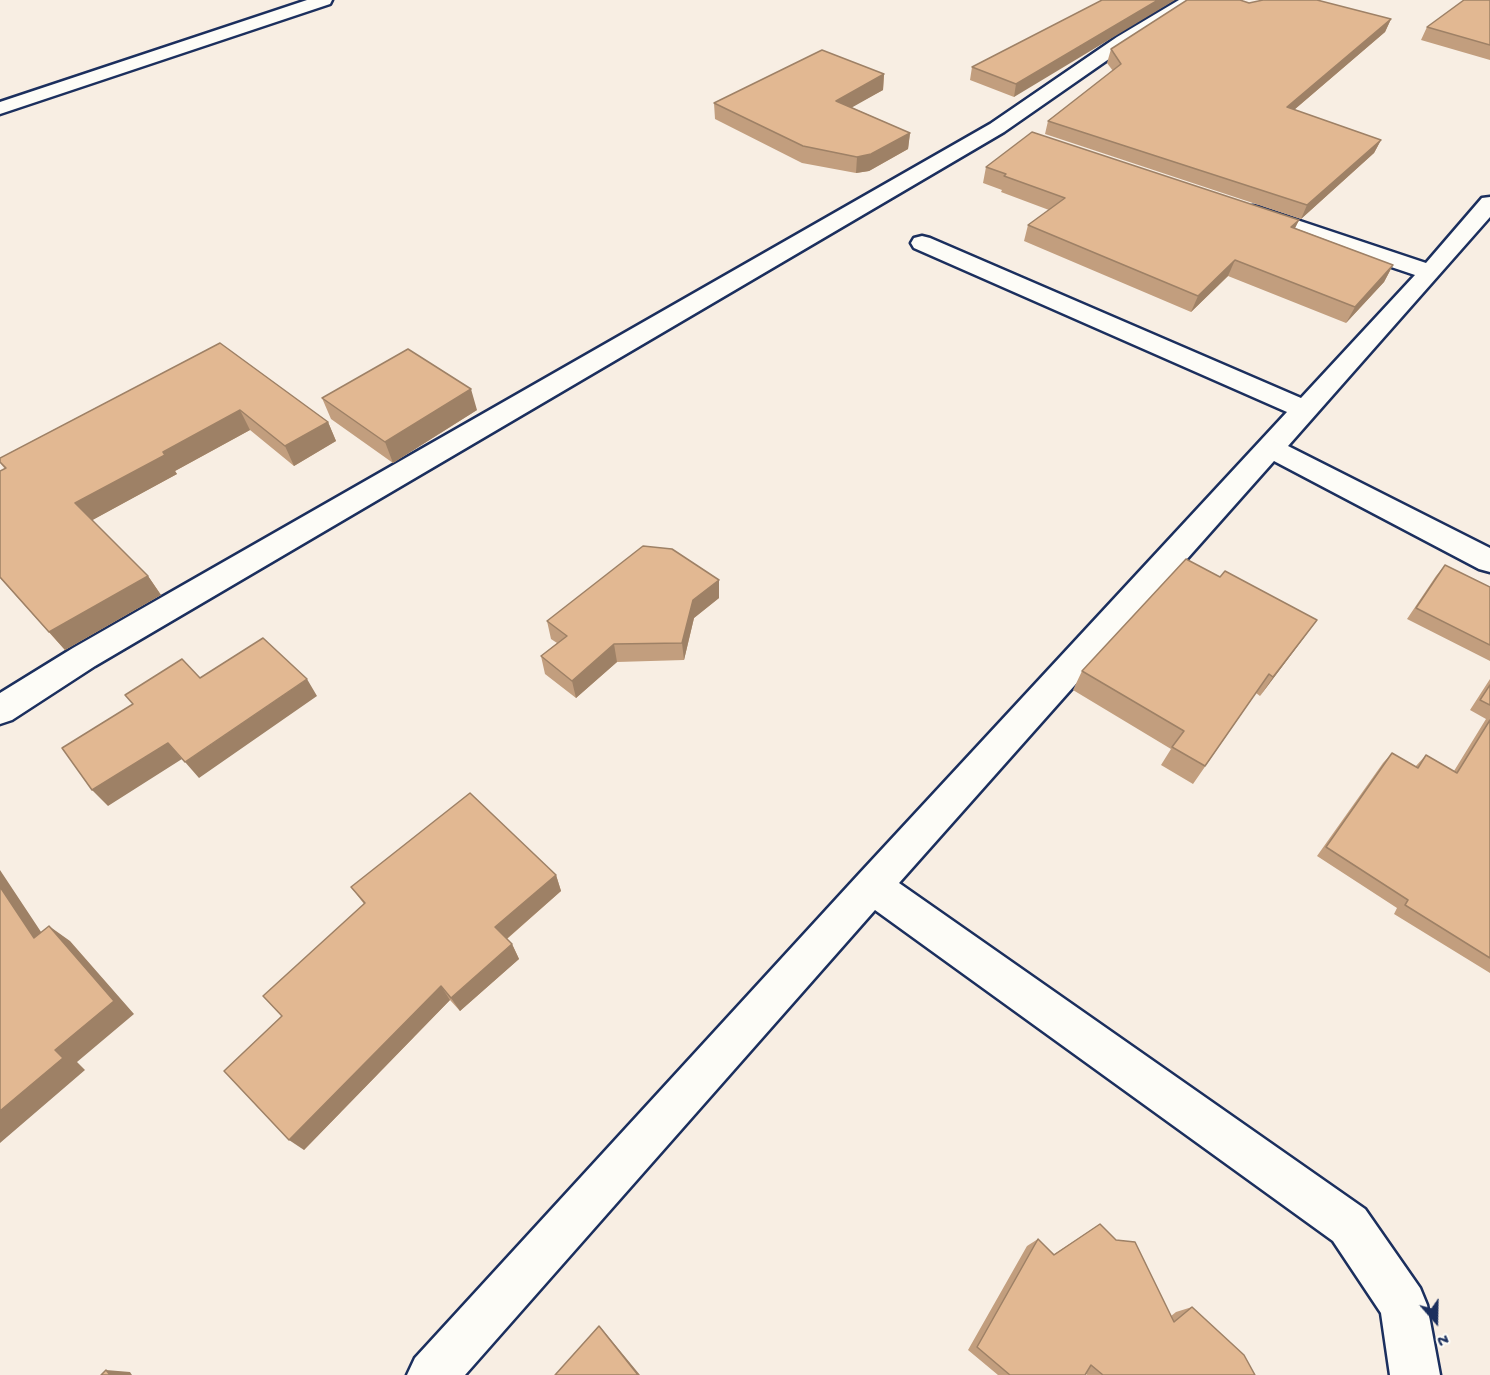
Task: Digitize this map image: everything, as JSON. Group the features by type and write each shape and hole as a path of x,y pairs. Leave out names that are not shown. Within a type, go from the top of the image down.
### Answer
{"street":[{"path":"0,108 324,0"},
{"path":"0,710 84,657 1008,132 1123,41 1191,0"},
{"path":"432,1375 1490,204"},
{"path":"1230,206 1430,272"},
{"path":"922,243 1305,410"},
{"path":"1270,448 1490,561"},
{"path":"872,886 1349,1225 1403,1305 1415,1375"}],"building":[{"path":"1102,0 1158,0 1016,84 972,67"},
{"path":"1187,0 1240,0 1249,3 1263,0 1317,0 1391,19 1287,107 1381,140 1307,205 1048,121 1121,64 1111,49"},
{"path":"1464,0 1490,0 1490,45 1427,27"},
{"path":"822,50 884,74 836,101 910,133 871,154 857,157 803,146 714,103"},
{"path":"1032,132 1299,220 1291,227 1393,265 1355,307 1235,260 1198,296 1028,225 1065,198 1004,176 1006,174 986,167"},
{"path":"220,343 328,422 285,446 240,410 163,452 165,455 75,503 148,576 49,632 0,577 0,471 6,468 0,462 0,458"},
{"path":"408,349 471,389 385,442 322,398"},
{"path":"643,546 672,549 719,580 693,600 682,643 614,644 572,681 541,656 567,636 547,621"},
{"path":"1186,559 1220,577 1225,571 1317,620 1273,677 1269,674 1205,766 1172,747 1184,731 1082,671"},
{"path":"1445,565 1490,587 1490,645 1416,608"},
{"path":"263,638 307,679 185,762 168,743 92,790 62,748 133,704 125,695 182,659 200,678"},
{"path":"1490,685 1490,705 1480,700"},
{"path":"1490,720 1490,958 1405,905 1408,900 1326,847 1392,753 1418,768 1426,755 1457,773"},
{"path":"470,793 556,875 495,927 512,944 451,998 441,986 289,1140 224,1071 282,1016 263,996 365,903 351,887"},
{"path":"0,887 34,938 49,926 114,1001 55,1050 63,1058 0,1111"},
{"path":"1100,1224 1116,1240 1135,1242 1174,1322 1192,1307 1244,1355 1255,1375 1103,1375 1091,1365 1085,1375 1010,1375 977,1347 1038,1239 1054,1255"},
{"path":"599,1326 638,1375 555,1375"}]}
